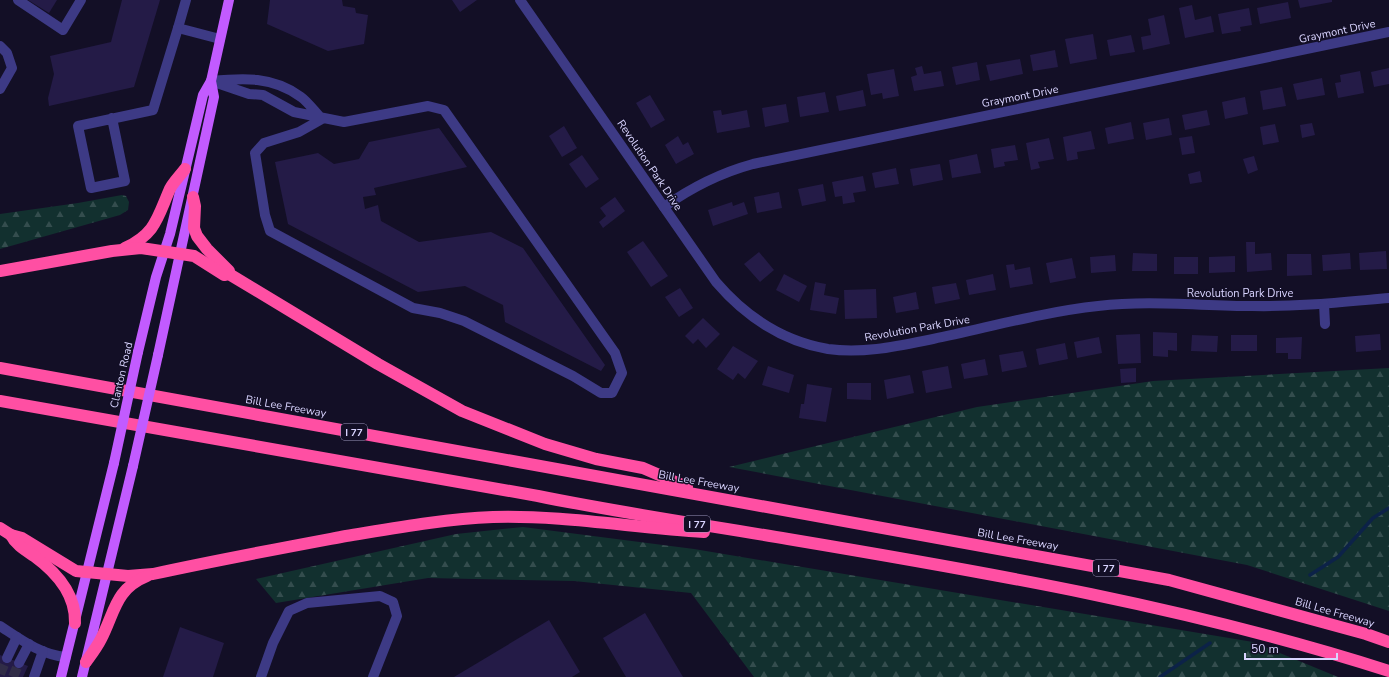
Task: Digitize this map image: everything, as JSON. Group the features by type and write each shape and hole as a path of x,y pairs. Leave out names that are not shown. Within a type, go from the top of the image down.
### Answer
{"highway":[{"path":"119,250 140,239 156,223 161,214 169,190 186,169"},
{"path":"193,197 195,206 194,228 197,236 207,249 228,269 229,274"},
{"path":"0,271 119,250 141,248 198,258 224,274 229,274 378,364 462,411 545,444 596,459 643,468 708,496"},
{"name":"Bill Lee Freeway","path":"0,368 1169,580 1366,634 1389,642"},
{"name":"I 77","path":"0,400 523,493 611,511 772,536 1045,584 1148,605 1236,626 1389,671"},
{"path":"0,528 11,535 22,538 73,570 87,573 132,576 153,574 392,528 467,519 553,518 606,522 655,530 772,536"},
{"path":"11,535 17,545 45,565 63,585 73,603 75,623"},
{"path":"86,662 101,639 112,610 121,595 138,580 153,574"}],"main road":[{"name":"Clanton Road","path":"61,677 114,463 156,277 165,251 203,95 211,81 229,0"},
{"name":"Clanton Road","path":"82,677 108,574 181,254 214,97 211,81"}],"street":[{"path":"18,0 63,30 81,0"},
{"path":"112,118 125,181 91,188 78,126 112,118 153,110 186,0"},
{"name":"Revolution Park Drive","path":"520,0 716,282 740,307 759,322 781,334 804,343 828,349 863,350 888,348 1097,306 1134,304 1252,306 1324,304 1389,298"},
{"path":"178,28 220,39"},
{"name":"Graymont Drive","path":"664,207 704,181 728,171 753,164 1389,32"},
{"path":"0,46 6,53 12,68 0,89"},
{"path":"211,81 242,78 268,80 301,97 322,119"},
{"path":"211,81 249,94 263,95 294,112 322,119 344,122 428,106 444,110 615,353 622,373 612,393 601,393 573,376 464,320 440,313 413,308 270,231 265,215 255,153 264,143 299,132 322,119"},
{"path":"1324,304 1325,324"},
{"path":"261,677 273,643 289,611 306,603 380,596 393,602 397,616 373,677"},
{"path":"0,626 52,656 66,657"},
{"path":"7,658 17,637"},
{"path":"20,663 29,644"},
{"path":"34,677 43,651"}],"green space":[{"path":"122,195 126,196 129,202 128,210 120,215 0,249 0,214"},
{"path":"1389,368 1389,611 1247,565 729,467 977,407 1153,381"},
{"path":"523,527 694,549 1253,642 1338,677 754,677 691,593 574,581 428,578 276,603 256,579 456,534"}],"building":[{"path":"28,0 57,0 49,13"},
{"path":"122,0 160,0 134,87 49,106 48,98 54,74 50,56 111,42"},
{"path":"270,0 342,0 343,6 355,8 356,13 368,15 364,44 328,51 267,24"},
{"path":"452,0 477,0 460,12"},
{"path":"1298,0 1332,0 1332,2 1300,8"},
{"path":"1288,2 1291,18 1260,24 1257,8"},
{"path":"1192,5 1195,20 1211,16 1214,32 1185,38 1179,8"},
{"path":"1249,8 1252,25 1240,27 1241,31 1222,34 1218,14"},
{"path":"1164,15 1170,44 1143,50 1141,37 1151,35 1148,19"},
{"path":"1093,34 1097,59 1070,64 1065,39"},
{"path":"1131,35 1135,52 1110,56 1107,40"},
{"path":"1055,50 1058,67 1033,71 1030,55"},
{"path":"1020,59 1023,74 990,81 986,65"},
{"path":"977,62 980,80 956,85 952,67"},
{"path":"922,66 924,74 941,71 944,86 914,91 911,77 917,75 915,68"},
{"path":"1389,68 1389,84 1374,87 1371,72"},
{"path":"894,69 899,96 883,99 882,93 871,95 867,74"},
{"path":"1360,71 1364,93 1338,98 1335,83 1341,82 1340,75"},
{"path":"1322,78 1325,95 1297,100 1293,84"},
{"path":"1282,87 1286,106 1263,110 1260,91"},
{"path":"863,90 866,106 839,111 836,96"},
{"path":"825,92 829,112 800,117 797,97"},
{"path":"650,95 665,120 651,128 636,103"},
{"path":"1245,97 1248,114 1225,119 1222,102"},
{"path":"786,104 789,122 765,127 762,108"},
{"path":"721,110 722,115 747,110 750,127 717,133 713,111"},
{"path":"1207,110 1210,125 1185,130 1182,115"},
{"path":"1169,118 1172,135 1146,140 1143,123"},
{"path":"1131,122 1134,139 1108,144 1105,128"},
{"path":"1312,123 1315,135 1302,138 1300,125"},
{"path":"1275,124 1279,142 1263,145 1260,127"},
{"path":"564,126 577,148 562,157 549,136"},
{"path":"439,128 467,167 374,188 376,195 363,197 365,209 378,205 381,221 419,242 491,232 523,248 605,365 601,371 505,322 503,305 465,286 418,292 288,224 275,162 318,153 334,164 359,159 369,142"},
{"path":"1091,131 1095,149 1077,152 1078,159 1067,161 1063,137"},
{"path":"678,136 683,145 688,142 694,154 676,164 665,145"},
{"path":"1192,136 1195,153 1182,155 1179,138"},
{"path":"1049,138 1054,159 1038,162 1040,168 1031,170 1026,143"},
{"path":"1015,145 1018,160 1004,162 1005,166 994,168 991,149"},
{"path":"977,154 981,173 952,178 949,160"},
{"path":"582,155 599,179 586,188 569,164"},
{"path":"1254,156 1258,170 1248,174 1243,159"},
{"path":"940,164 943,180 913,186 910,169"},
{"path":"896,168 899,184 875,188 872,173"},
{"path":"1200,171 1202,182 1190,184 1188,174"},
{"path":"863,176 866,191 853,193 855,202 843,204 842,196 835,197 832,182"},
{"path":"823,184 826,201 802,206 798,189"},
{"path":"779,192 782,208 757,213 754,197"},
{"path":"615,197 625,211 603,228 599,222 606,216 600,208"},
{"path":"732,202 733,206 744,202 748,214 713,226 708,210"},
{"path":"643,241 668,276 651,287 627,252"},
{"path":"1246,242 1255,242 1255,254 1271,253 1272,270 1247,272"},
{"path":"1386,251 1387,269 1360,270 1359,253"},
{"path":"759,252 774,270 760,282 744,264"},
{"path":"1133,253 1157,254 1157,271 1132,271"},
{"path":"1350,253 1351,269 1323,271 1322,255"},
{"path":"1287,254 1311,254 1312,275 1287,276"},
{"path":"1115,255 1116,271 1091,273 1090,257"},
{"path":"1235,256 1235,272 1209,273 1209,257"},
{"path":"1174,257 1198,257 1198,274 1174,274"},
{"path":"1072,258 1076,278 1050,283 1046,263"},
{"path":"1014,264 1015,270 1030,267 1033,284 1010,288 1006,265"},
{"path":"784,274 807,286 799,302 776,290"},
{"path":"993,274 996,290 969,295 966,280"},
{"path":"815,282 826,284 824,295 839,298 836,314 810,310"},
{"path":"956,283 960,299 935,304 932,287"},
{"path":"680,288 693,308 679,317 665,297"},
{"path":"876,289 877,318 845,319 844,290"},
{"path":"916,292 919,309 896,313 893,297"},
{"path":"703,318 720,334 706,348 698,339 693,344 685,336"},
{"path":"1153,332 1177,333 1177,351 1168,350 1168,357 1153,356"},
{"path":"1140,334 1141,363 1118,364 1116,335"},
{"path":"1380,334 1381,350 1356,352 1355,336"},
{"path":"1192,335 1218,336 1217,352 1191,351"},
{"path":"1231,335 1257,335 1257,351 1231,351"},
{"path":"1099,337 1102,353 1077,358 1074,342"},
{"path":"1302,337 1301,359 1288,359 1288,353 1276,353 1276,338"},
{"path":"1065,343 1068,359 1039,365 1036,349"},
{"path":"733,346 758,361 745,379 738,373 733,380 717,369"},
{"path":"1023,351 1027,367 1002,372 999,355"},
{"path":"985,359 988,375 964,379 961,364"},
{"path":"768,366 794,375 789,393 762,385"},
{"path":"948,366 952,388 926,393 922,371"},
{"path":"1136,368 1136,382 1121,383 1120,369"},
{"path":"910,375 914,393 887,399 884,380"},
{"path":"847,383 871,383 871,400 847,399"},
{"path":"807,384 832,388 826,422 799,418 801,404 804,404"},
{"path":"645,613 683,677 626,677 603,638"},
{"path":"549,620 580,672 572,677 454,677"},
{"path":"180,627 224,643 213,677 163,677"},
{"path":"0,655 28,666 23,677 0,677"}],"waterway":[{"path":"1310,575 1338,557 1373,518 1389,508"},
{"path":"1160,677 1210,643"}],"tunnel":[{"path":"0,674 7,658"},
{"path":"13,677 19,663"}]}
